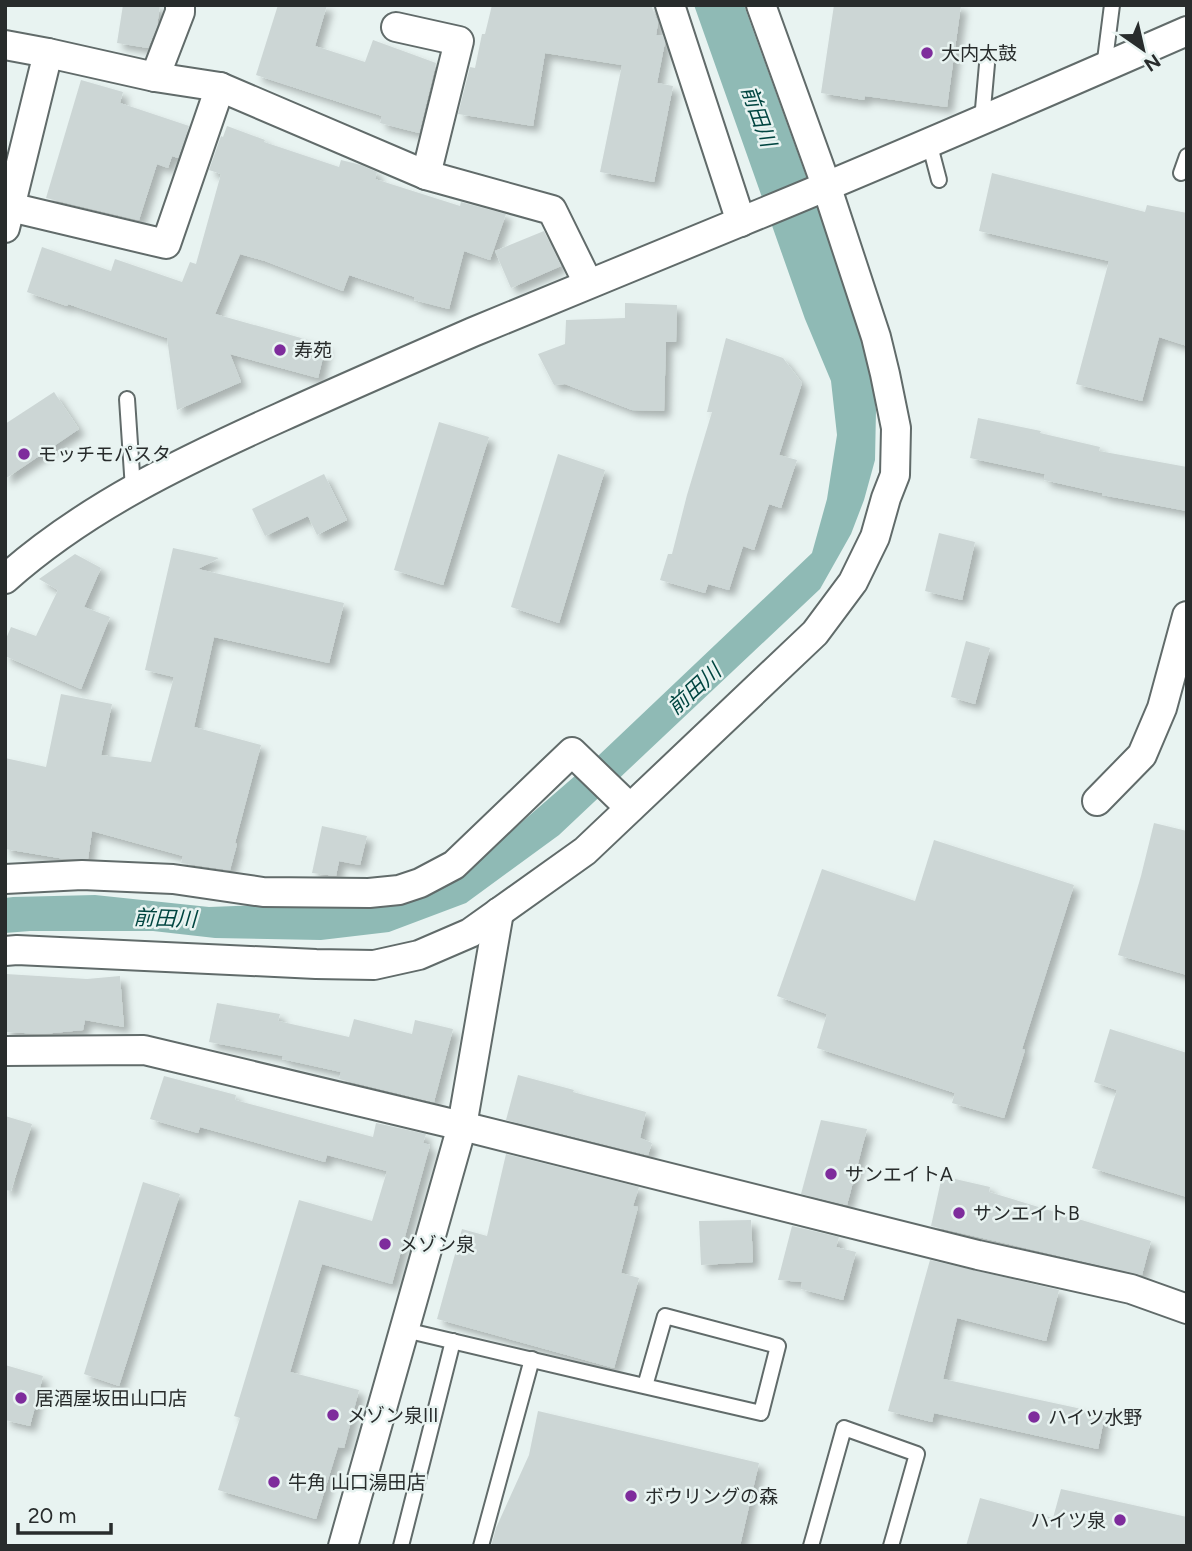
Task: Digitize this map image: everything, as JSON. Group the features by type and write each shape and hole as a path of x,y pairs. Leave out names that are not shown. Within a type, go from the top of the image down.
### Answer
{"street":[{"path":"155,77 180,12 180,5"},
{"path":"670,5 741,222"},
{"path":"5,951 374,965 419,955 470,933 585,850 815,633 853,582 875,537 895,475 896,428 876,337 826,185 761,5"},
{"path":"396,27 460,41 426,175"},
{"path":"5,579 88,515 152,477 215,446 588,283 741,222 1187,31"},
{"path":"5,45 155,77 220,87 426,175 552,210 588,283"},
{"path":"48,53 8,217 166,244 220,87"},
{"path":"1097,801 1142,755 1162,708 1187,616"},
{"path":"5,878 82,875 173,879 263,891 369,893 399,890 420,883 454,865 572,752 630,808"},
{"path":"343,1546 462,1126 499,912"},
{"path":"5,1051 144,1050 462,1126 978,1255 1131,1289 1187,1309"}],"lane":[{"path":"1104,68 1112,5"},
{"path":"982,120 987,64"},
{"path":"929,142 939,180"},
{"path":"1181,173 1187,156"},
{"path":"127,399 133,489"},
{"path":"405,1330 532,1359 645,1386 761,1413 778,1346 665,1316 645,1386"},
{"path":"401,1546 453,1341"},
{"path":"481,1546 532,1359"},
{"path":"811,1546 844,1428 917,1454 891,1546"}],"water":[{"name":"前田川","path":"694,5 744,5 855,311 871,370 876,410 875,460 851,534 820,589 559,835 466,903 389,932 321,940 215,938 153,931 5,933 5,898 13,897 95,895 209,907 413,899 463,873 598,756 812,553 827,499 837,435 831,381 805,319"}],"building":[{"path":"123,5 160,5 157,26 148,48 117,43"},
{"path":"278,5 327,5 315,46 365,62 373,40 436,63 419,133 380,123 382,116 256,75"},
{"path":"492,5 651,5 658,23 656,35 663,36 665,42 657,83 673,86 654,182 600,172 622,65 545,53 533,126 458,114 470,67 475,68"},
{"path":"834,5 961,5 947,107 865,96 864,100 821,93"},
{"path":"81,80 123,92 120,103 189,126 178,158 172,156 168,168 157,164 139,220 46,198"},
{"path":"227,126 265,140 264,142 339,167 341,160 361,165 377,172 375,179 460,206 461,202 506,214 490,260 464,251 449,309 414,300 415,297 349,275 343,291 240,254 215,314 326,345 318,378 230,354 241,382 177,410 167,338 27,292 42,247 111,271 115,259 182,282 190,262 196,264 221,174 209,170"},
{"path":"992,173 1145,212 1147,205 1187,213 1187,346 1159,337 1142,401 1076,384 1109,261 979,231"},
{"path":"544,231 561,266 511,288 495,251"},
{"path":"625,303 677,305 676,342 666,342 664,411 632,410 565,384 554,385 538,354 565,344 566,320 625,318"},
{"path":"726,338 783,358 802,383 779,455 797,460 781,508 769,504 754,550 743,546 729,590 708,584 705,593 660,580 668,554 672,554 712,412 707,412"},
{"name":"モッチモパスタ","path":"54,392 79,429 5,479 5,424"},
{"path":"978,418 1100,447 1099,451 1187,467 1187,511 1102,495 1044,480 1045,474 970,458"},
{"path":"439,422 489,437 443,585 394,570"},
{"path":"558,454 605,470 559,623 511,607"},
{"path":"324,474 347,520 317,535 308,516 265,536 252,509"},
{"path":"939,533 975,542 962,600 925,591"},
{"path":"173,548 219,558 198,569 344,603 329,663 214,637 194,727 261,745 230,870 181,863 183,856 92,831 88,859 65,859 5,849 5,758 46,767 61,694 112,704 101,755 151,762 174,677 145,670"},
{"path":"75,554 101,568 84,607 110,617 81,689 5,656 5,641 11,627 36,636 58,590 39,579"},
{"path":"966,641 990,648 975,704 951,697"},
{"path":"1154,823 1187,831 1187,975 1118,955"},
{"path":"322,826 367,836 360,865 339,861 336,876 312,873"},
{"path":"934,840 1074,885 1022,1049 1025,1050 1004,1118 952,1103 955,1093 817,1048 827,1014 777,996 822,869 915,901"},
{"path":"6,974 87,979 120,976 124,1027 85,1020 83,1030 43,1034 5,1032"},
{"path":"217,1003 280,1014 278,1021 349,1037 354,1019 412,1034 415,1020 453,1029 434,1102 339,1079 341,1072 282,1059 283,1056 209,1042"},
{"path":"1110,1029 1187,1053 1187,1197 1092,1168 1117,1090 1094,1082"},
{"path":"518,1075 646,1112 640,1138 652,1143 648,1155 506,1120"},
{"path":"164,1076 236,1095 235,1100 373,1137 376,1123 426,1134 423,1143 430,1145 392,1284 322,1264 290,1372 359,1390 344,1448 338,1447 316,1519 218,1490 240,1418 234,1416 299,1200 372,1221 387,1171 327,1155 325,1162 200,1127 198,1133 150,1119"},
{"path":"5,1116 32,1124 11,1191 5,1190"},
{"name":"サンエイトA","path":"821,1120 867,1129 847,1205 801,1194"},
{"path":"506,1154 639,1187 633,1206 638,1207 621,1273 639,1278 614,1368 437,1319 462,1229 487,1236"},
{"path":"942,1176 990,1187 989,1192 1151,1241 1142,1275 931,1226"},
{"path":"143,1182 180,1194 119,1386 84,1374"},
{"path":"751,1220 753,1262 701,1265 699,1221"},
{"path":"792,1226 839,1237 836,1247 856,1252 843,1300 801,1289 802,1282 778,1280"},
{"path":"930,1260 1059,1290 1046,1341 957,1318 943,1379 1105,1414 1098,1449 934,1413 932,1422 888,1411"},
{"name":"居酒屋坂田山口店","path":"5,1365 43,1376 30,1426 5,1420"},
{"name":"ボウリングの森","path":"538,1411 759,1463 740,1546 491,1546 496,1528 529,1455"},
{"path":"1061,1489 1187,1517 1187,1546 966,1546 980,1498 1053,1518"}],"place":[{"name":"大内太鼓","path":"927,53"},
{"name":"寿苑","path":"280,350"},
{"name":"モッチモパスタ","path":"24,454"},
{"name":"サンエイトA","path":"831,1174"},
{"name":"サンエイトB","path":"959,1213"},
{"name":"メゾン泉","path":"385,1244"},
{"name":"居酒屋坂田山口店","path":"21,1398"},
{"name":"メゾン泉III","path":"333,1415"},
{"name":"ハイツ水野","path":"1034,1417"},
{"name":"牛角 山口湯田店","path":"274,1482"},
{"name":"ボウリングの森","path":"631,1496"},
{"name":"ハイツ泉","path":"1120,1520"}]}
